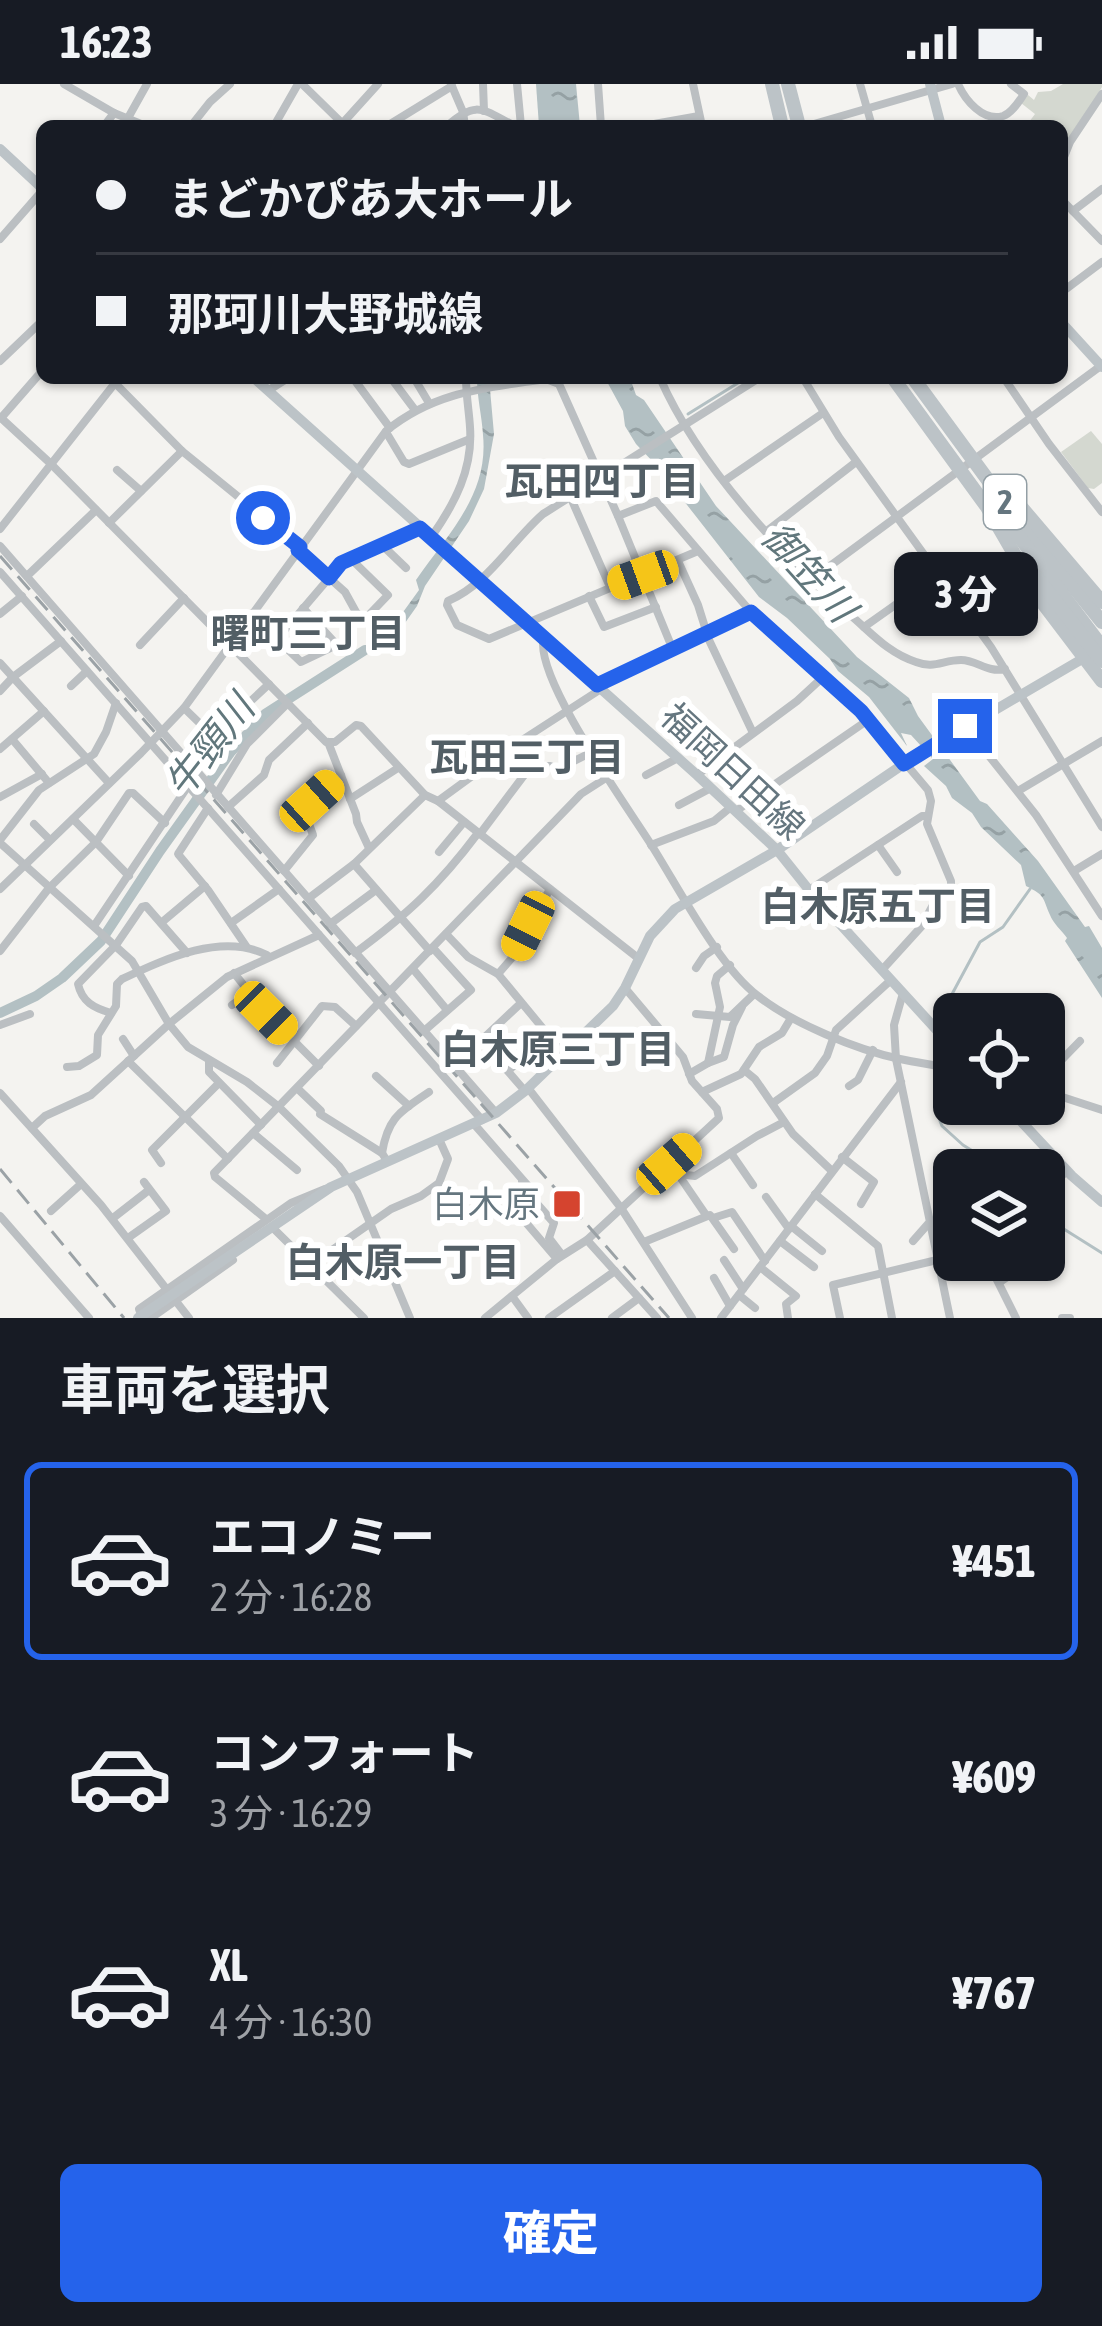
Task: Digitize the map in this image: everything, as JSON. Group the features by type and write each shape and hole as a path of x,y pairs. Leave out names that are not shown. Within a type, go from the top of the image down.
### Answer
{"highway":[{"path":"784,84 786,120"},
{"path":"784,84 801,120"},
{"path":"897,384 1038,581 1102,661"},
{"name":"2","path":"906,384 1102,645"},
{"name":"2","path":"921,384 996,491 1102,622"},
{"path":"922,384 1102,602"},
{"path":"987,507 1025,576 1102,681"}],"main road":[{"path":"931,87 939,120"},
{"path":"0,149 36,183"},
{"path":"1068,329 1102,366"},
{"path":"260,384 431,537"},
{"name":"福岡日田線","path":"431,537 777,850 933,1026"},
{"path":"144,1318 331,1187 384,1157 496,1113 613,1006 650,936 686,902 1102,645"},
{"path":"1025,1125 1102,1202"}],"street":[{"path":"64,84 132,120"},
{"path":"128,118 147,84"},
{"path":"196,120 230,84"},
{"path":"278,120 300,84 337,120"},
{"path":"346,120 378,84"},
{"path":"483,84 484,111"},
{"path":"517,84 518,120"},
{"path":"598,84 601,120"},
{"path":"693,84 700,120"},
{"path":"860,84 870,120"},
{"path":"826,120 955,84 976,108 990,116 1003,116 1024,94 1011,84"},
{"path":"396,120 451,85 464,120"},
{"path":"1068,147 1100,100"},
{"path":"454,120 469,109 504,120"},
{"path":"109,120 115,113"},
{"path":"1072,211 1102,189"},
{"path":"0,239 36,196"},
{"path":"1068,207 1102,241"},
{"path":"1068,288 1102,262"},
{"path":"0,362 36,327"},
{"path":"812,580 1102,366"},
{"path":"36,378 1,418 328,742 369,848"},
{"path":"0,529 115,384"},
{"path":"120,384 182,451 345,592 364,620 388,596 351,560"},
{"path":"268,391 279,384"},
{"path":"357,384 404,462 470,439"},
{"path":"396,384 415,410"},
{"path":"418,384 429,403"},
{"path":"431,537 455,501 469,464 467,384"},
{"path":"0,889 184,707 388,429 429,403 515,384"},
{"path":"559,384 673,650"},
{"path":"663,384 683,425 767,531 812,580 896,654 922,664 962,660 990,670 1004,669"},
{"path":"698,551 489,639 457,625 447,604 470,592 523,532 570,496 749,384"},
{"path":"806,384 856,462 1022,694 1102,827"},
{"path":"1008,384 1102,512"},
{"path":"724,481 823,413"},
{"path":"109,523 182,451"},
{"path":"767,531 856,462"},
{"path":"117,470 141,491"},
{"path":"1091,499 1102,491"},
{"path":"570,496 610,587"},
{"path":"618,516 656,501 751,612 868,719 930,794 927,824 951,888 933,905 887,975 836,1030 815,1073 773,1103"},
{"path":"27,576 97,510"},
{"path":"277,639 341,563 420,528"},
{"path":"382,545 406,568"},
{"path":"0,546 496,1113"},
{"path":"678,560 706,634 753,733"},
{"path":"0,572 478,1122 551,1219 549,1240 559,1257"},
{"path":"864,627 938,574"},
{"path":"0,614 22,596"},
{"path":"589,596 604,628 656,607"},
{"path":"140,645 184,598"},
{"path":"251,614 301,662 337,644 303,608"},
{"path":"438,801 599,687 751,612"},
{"path":"544,637 541,648 590,753 686,902 754,994 790,1018 835,1037 896,1059 933,1065"},
{"path":"0,692 61,641"},
{"path":"0,663 109,783"},
{"path":"71,686 87,671"},
{"path":"698,775 822,678"},
{"path":"184,707 218,741 239,712 270,685"},
{"path":"116,703 101,742 88,760 36,794 0,841 115,944 139,971 188,1047 279,1107 348,1178 410,1318"},
{"path":"216,795 247,745 288,703"},
{"path":"0,749 44,711"},
{"path":"651,845 714,821 868,719"},
{"path":"227,807 264,775 269,760 308,723"},
{"path":"328,742 358,725 424,795 438,801 638,958"},
{"path":"960,730 1018,791 1102,916"},
{"path":"12,739 49,783"},
{"path":"1018,791 1102,741"},
{"path":"497,758 558,769 590,753"},
{"path":"728,753 756,796"},
{"path":"646,775 678,758"},
{"path":"356,952 401,919 446,876 531,766"},
{"path":"350,799 398,767"},
{"path":"0,797 42,774"},
{"path":"284,871 314,835 306,816 309,805 341,775"},
{"path":"266,1219 214,1174 581,794 606,778"},
{"path":"94,926 188,786"},
{"path":"679,805 711,788"},
{"path":"0,951 49,888 96,842 131,792 165,824"},
{"path":"309,898 354,864 424,795"},
{"path":"208,808 178,854 246,946"},
{"path":"809,890 928,816"},
{"path":"74,819 129,876"},
{"path":"439,852 464,822"},
{"path":"34,824 50,841"},
{"path":"878,845 897,872"},
{"path":"1074,871 1102,854"},
{"path":"354,864 471,990 424,1031"},
{"path":"161,923 205,886"},
{"path":"231,923 279,889"},
{"path":"498,974 512,959 550,889"},
{"path":"330,924 376,890"},
{"path":"111,1012 92,1007 77,986 142,908 187,953"},
{"path":"446,934 468,957 498,974 564,1054"},
{"path":"32,1128 59,1108 91,1095 217,984 319,935"},
{"path":"67,1067 97,1055 98,1035 116,1006 119,981 187,953 246,946 268,956"},
{"path":"695,968 717,947"},
{"path":"708,1063 721,1000 715,983 730,964"},
{"path":"413,970 447,1010"},
{"path":"234,973 319,1066"},
{"path":"484,1318 587,1240 718,1120 717,1109 689,1074 683,1057 625,988"},
{"path":"903,992 894,1025 896,1059 933,1239"},
{"path":"232,1005 249,993"},
{"path":"697,1014 730,1017 754,994"},
{"path":"454,1066 521,1003"},
{"path":"277,1063 322,1006 335,1007 356,1026"},
{"path":"689,1074 724,1057 742,1007"},
{"path":"0,1025 30,1014"},
{"path":"701,1092 744,1070 759,1047 782,1033 790,1018"},
{"path":"508,1071 548,1034"},
{"path":"123,1039 131,1058 228,1159"},
{"path":"481,1040 621,1208 692,1318"},
{"path":"1065,1056 1080,1041"},
{"path":"849,1086 858,1080 873,1051"},
{"path":"209,1062 208,1072 261,1125"},
{"path":"744,1070 784,1122 832,1171"},
{"path":"376,1076 409,1106"},
{"path":"721,1318 901,1082"},
{"path":"161,1163 152,1150 219,1083"},
{"path":"298,1089 320,1114 384,1157 386,1131 393,1117 429,1092"},
{"path":"0,1093 128,1238 189,1318"},
{"path":"1065,1098 1102,1110"},
{"path":"678,1174 695,1176 784,1122"},
{"path":"253,1133 297,1171"},
{"path":"309,1266 391,1209 439,1183 448,1159 439,1139"},
{"path":"731,1153 753,1185"},
{"path":"842,1156 874,1182 861,1204"},
{"path":"669,1164 734,1249"},
{"path":"520,1178 524,1186 511,1200 514,1209 559,1257"},
{"path":"51,1211 81,1184"},
{"path":"112,1219 147,1186 166,1211 128,1238"},
{"path":"331,1187 176,1300 144,1318 139,1309 166,1289 266,1219 310,1192 331,1187"},
{"path":"514,1209 518,1197 531,1194"},
{"path":"815,1194 878,1246 892,1318"},
{"path":"766,1197 790,1228 822,1251"},
{"path":"644,1242 732,1212 762,1264 796,1296 786,1304 788,1318"},
{"path":"0,1216 88,1318"},
{"path":"535,1233 544,1231 551,1219"},
{"path":"914,1241 929,1222"},
{"path":"275,1230 364,1318"},
{"path":"587,1240 657,1318"},
{"path":"780,1241 814,1268"},
{"path":"898,1256 901,1270"},
{"path":"724,1260 755,1308"},
{"path":"839,1318 832,1285 933,1261"},
{"path":"550,1318 615,1271"},
{"path":"714,1278 730,1306"},
{"path":"942,1281 950,1318"},
{"path":"1000,1282 1016,1318"},
{"path":"512,1296 528,1318"},
{"path":"612,1318 639,1298"}],"shaded area":[{"path":"1063,84 1102,84 1068,144 1068,120 1030,120 1035,114 1021,103 1028,95 1034,100 1038,92"},
{"path":"1091,431 1102,444 1102,483 1094,489 1088,488 1061,452"}],"water":[{"path":"536,84 576,84 579,120 539,120"},
{"path":"478,384 490,384 494,434 484,489 469,521 405,623 356,656 393,626 419,590 416,580 473,495 483,457"},
{"path":"608,384 632,384 716,506 857,657 909,698 980,801 1038,861 1085,927 1089,926 1102,948 1102,998 1042,898 1026,886 1021,865 924,766 933,759 911,735 901,733 907,746 869,697 759,597 636,444 625,426 623,411"}],"waterway":[{"path":"688,414 736,384"},
{"name":"牛頸川","path":"0,1013 62,978 101,941 230,753 265,714 365,650"},
{"path":"953,993 980,942 1003,927 1030,889"},
{"path":"942,1125 969,1149"},
{"path":"1065,1230 1102,1253"}],"railway":[{"path":"0,556 669,1318"},
{"path":"0,1169 124,1318"}],"place":[{"name":"白木原","path":"567,1204"}],"district":[{"name":"瓦田四丁目","path":"602,481"},
{"name":"曙町三丁目","path":"308,633"},
{"name":"瓦田三丁目","path":"527,757"},
{"name":"白木原五丁目","path":"878,906"},
{"name":"白木原三丁目","path":"558,1049"},
{"name":"白木原一丁目","path":"403,1262"}],"route":[{"path":"263,518 329,578 341,563 420,528 597,685 751,612 861,711 904,764 965,726"}],"water label":[{"name":"御笠川","path":"809,572"}]}
